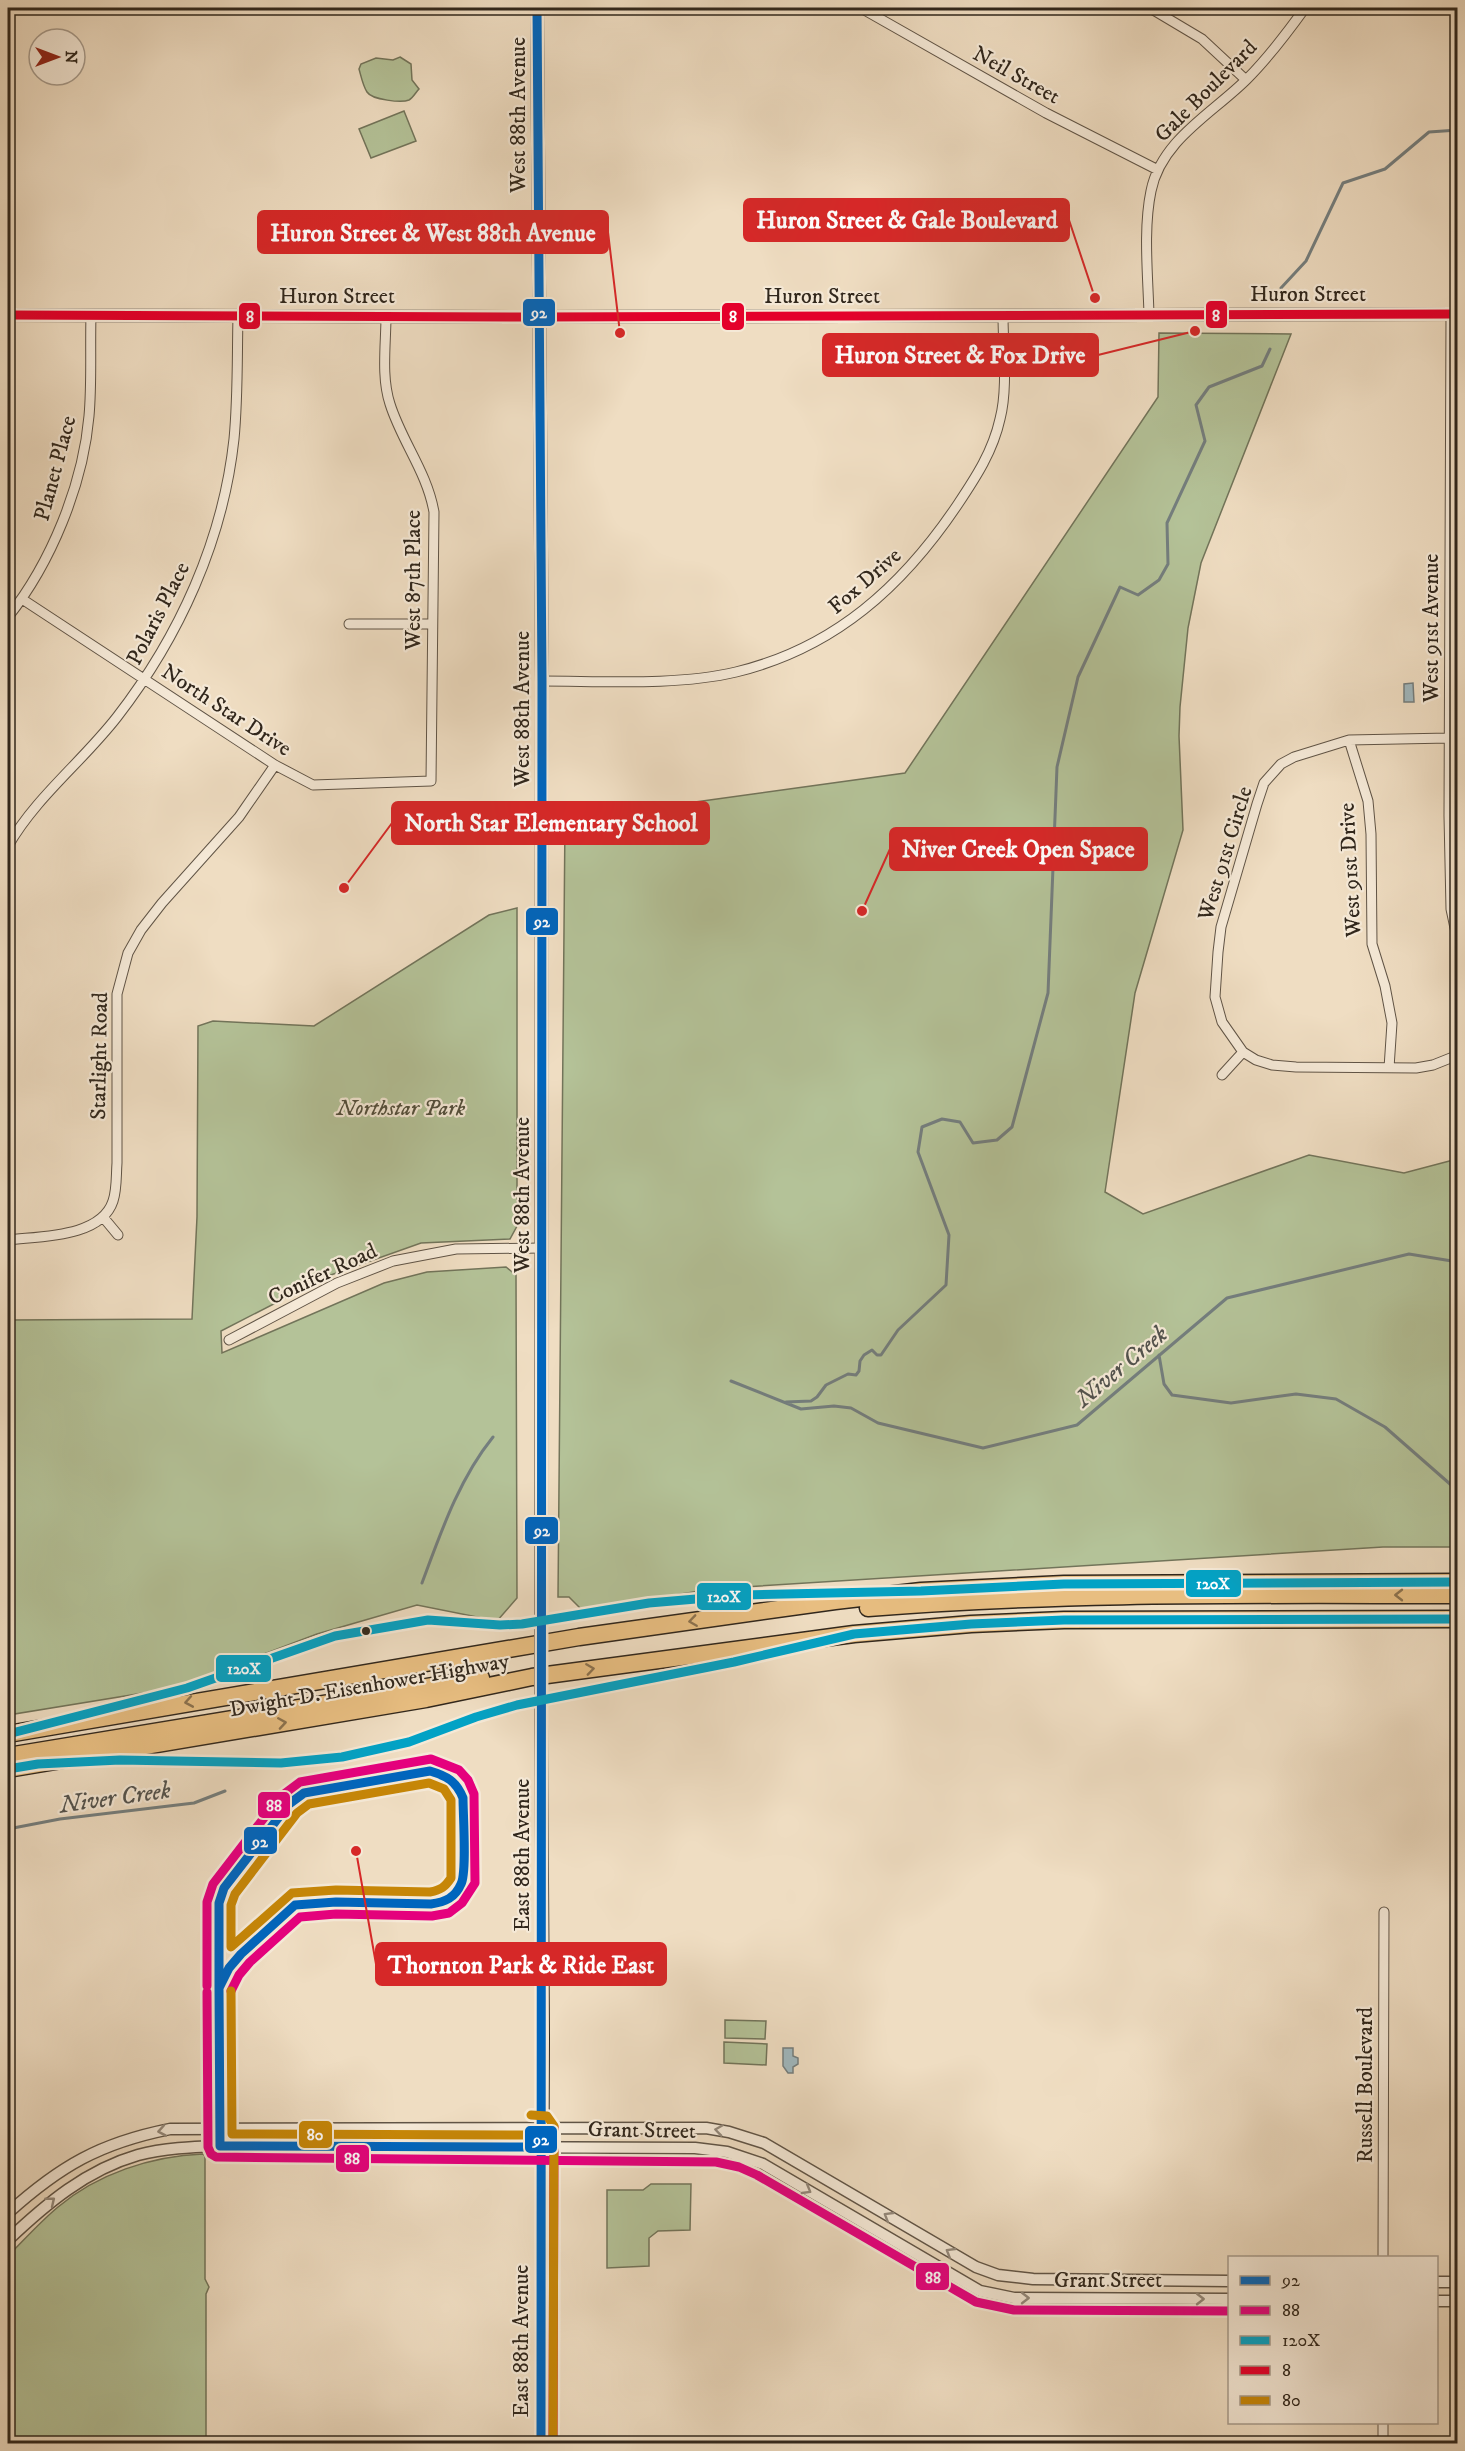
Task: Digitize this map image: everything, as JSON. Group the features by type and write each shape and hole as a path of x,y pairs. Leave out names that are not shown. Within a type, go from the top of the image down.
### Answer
{"highway":[{"name":"Dwight D. Eisenhower Highway","path":"8,1734 579,1637 792,1607 921,1592 1034,1585 1458,1582"},
{"path":"792,1607 835,1611 992,1599 1118,1595 1458,1595"},
{"name":"Dwight D. Eisenhower Highway","path":"8,1769 426,1700 532,1677 785,1641 971,1624 1142,1618 1458,1619"},
{"path":"8,1756 490,1676 532,1677"}],"main road":[{"name":"West 88th Avenue","path":"537,8 542,681 541,1662"},
{"name":"Huron Street","path":"8,315 1454,314"},
{"name":"East 88th Avenue","path":"541,1662 543,2127 541,2444"}],"street":[{"name":"Neil Street","path":"861,8 1046,113 1158,170"},
{"path":"1150,8 1202,39 1246,80"},
{"name":"Gale Boulevard","path":"1149,315 1148,213 1150,192 1158,170 1179,140 1262,64 1305,8"},
{"name":"West 91st Avenue","path":"1454,314 1449,738 1451,909 1458,942"},
{"name":"Planet Place","path":"8,617 22,599 51,547 62,522 84,448 91,390 91,315"},
{"name":"Fox Drive","path":"542,681 715,677 748,669 793,652 830,634 858,615 895,583 929,545 984,464 1001,417 1003,315"},
{"name":"Polaris Place","path":"8,846 44,798 115,720 145,680 186,608 198,581 224,496 234,442 237,407 238,316"},
{"name":"West 87th Place","path":"386,316 387,391 397,423 427,484 434,512 431,781"},
{"name":"North Star Drive","path":"22,599 275,765 313,785 431,781"},
{"path":"349,624 432,624"},
{"name":"West 91st Circle","path":"1243,1052 1222,1022 1217,1008 1215,988 1221,927 1264,783 1281,764 1294,757 1349,741 1449,738"},
{"name":"West 91st Drive","path":"1349,741 1368,801 1371,834 1372,944 1385,986 1392,1023 1389,1068"},
{"name":"Starlight Road","path":"103,1217 113,1201 116,1180 117,994 128,953 141,930 162,903 239,818 275,765"},
{"path":"1222,1074 1243,1052 1256,1060 1272,1065 1389,1068 1416,1068 1433,1065 1458,1055"},
{"path":"8,1240 74,1231 93,1225 103,1217 118,1235"},
{"name":"Conifer Road","path":"230,1340 337,1283 393,1261 456,1249 542,1248"},
{"name":"Russell Boulevard","path":"1383,2256 1384,1912"},
{"name":"Grant Street","path":"8,2213 37,2186 74,2161 127,2139 170,2129 697,2128 746,2136 774,2149 976,2267 998,2275 1033,2279 1228,2280"},
{"name":"Grant Street","path":"8,2240 73,2184 95,2172 138,2155 196,2147 695,2148 743,2156 763,2164 966,2284 1000,2296 1228,2300"},
{"path":"1438,2282 1458,2282"},
{"path":"1438,2301 1458,2301"},
{"path":"1383,2424 1383,2444"}],"green space":[{"path":"400,57 411,64 412,80 419,89 409,100 387,100 370,95 362,81 359,69 361,64 376,58 393,60"},
{"path":"404,111 416,141 371,158 359,129"},
{"path":"1159,333 1291,334 1201,563 1188,628 1180,707 1183,830 1135,993 1105,1192 1143,1214 1309,1155 1404,1173 1457,1159 1457,1547 1383,1547 712,1589 582,1610 569,1597 558,1597 565,820 905,773 1158,397"},
{"name":"Northstar Park","path":"517,908 517,1226 510,1239 421,1243 328,1276 221,1331 222,1353 384,1283 427,1272 506,1267 516,1275 517,1598 497,1621 417,1605 317,1634 174,1688 8,1715 8,1320 192,1319 197,1217 198,1026 213,1021 314,1026 489,915"},
{"path":"725,2020 766,2021 765,2039 725,2038"},
{"path":"724,2042 767,2044 766,2065 724,2063"},
{"path":"203,2154 205,2156 205,2279 209,2287 206,2294 206,2443 8,2443 8,2256 38,2225 73,2195 107,2176 164,2158"},
{"path":"651,2184 691,2184 690,2230 658,2231 649,2238 649,2266 607,2268 607,2190 643,2190"}],"water":[{"path":"1413,683 1414,702 1404,702 1404,684"},
{"path":"783,2048 793,2048 793,2056 798,2058 798,2064 793,2067 793,2073 788,2073 783,2066"}],"waterway":[{"path":"1281,288 1306,261 1343,183 1385,169 1429,132 1458,130"},
{"path":"786,1402 811,1401 826,1385 848,1374 856,1375 864,1355 872,1350 877,1355 881,1355 898,1330 946,1285 949,1235 918,1152 922,1127 942,1119 960,1122 973,1143 997,1140 1012,1127 1048,993 1057,767 1078,677 1120,587 1138,595 1159,580 1168,564 1167,523 1205,441 1196,405 1209,387 1262,366 1270,349"},
{"name":"Niver Creek","path":"731,1381 801,1409 834,1406 851,1408 878,1423 983,1448 1077,1425 1227,1298 1409,1254 1458,1262"},
{"path":"1159,1355 1164,1384 1172,1395 1231,1403 1296,1394 1336,1399 1385,1427 1458,1491"},
{"name":"Niver Creek","path":"422,1583 461,1488 470,1470 493,1437"},
{"name":"Niver Creek","path":"8,1829 60,1819 194,1803 225,1791"}],"transit line":[{"name":"92","path":"537,8 542,681 541,2444"},
{"name":"8","path":"8,315 540,317 1458,314"},
{"name":"120X","path":"8,1734 187,1688 335,1636 428,1620 500,1625 522,1624 649,1603 743,1595 921,1591 1064,1584 1458,1582"},
{"name":"120X","path":"8,1769 38,1764 120,1760 281,1763 342,1757 409,1742 476,1717 517,1705 734,1662 854,1634 971,1624 1064,1620 1458,1619"},
{"name":"88","path":"207,1986 207,1902 213,1884 280,1797 300,1782 431,1759 459,1770 468,1780 474,1794 475,1883 462,1903 449,1913 432,1916 336,1914 300,1917 250,1962 239,1975 231,1991"},
{"name":"92","path":"430,1771 450,1780 463,1798 464,1868 463,1878 456,1893 445,1900 431,1904 336,1902 295,1905 241,1954 229,1968 219,1988 219,1903 224,1888 289,1804 304,1793 430,1771"},
{"name":"80","path":"429,1783 444,1789 451,1800 451,1878 445,1886 430,1892 336,1890 292,1893 231,1947 231,1905 235,1894 297,1813 309,1804 429,1783"},
{"name":"92","path":"219,1988 220,2146"},
{"name":"80","path":"231,1991 232,2134 542,2135"},
{"name":"88","path":"207,1992 208,2147 211,2154 216,2157 716,2162 739,2167 757,2175 976,2302 1014,2310 1228,2311"},
{"name":"80","path":"531,2115 547,2116 554,2126 553,2444"},
{"name":"88","path":"553,2444 554,2127"},
{"name":"92","path":"220,2146 542,2147"}],"place":[{"name":"Huron Street & Gale Boulevard","path":"1095,298"},
{"name":"Huron Street & Fox Drive","path":"1195,331"},
{"name":"Huron Street & West 88th Avenue","path":"620,333"},
{"name":"North Star Elementary School","path":"344,888"},
{"name":"Niver Creek Open Space","path":"862,911"},
{"name":"Thornton Park & Ride East","path":"356,1851"}]}
